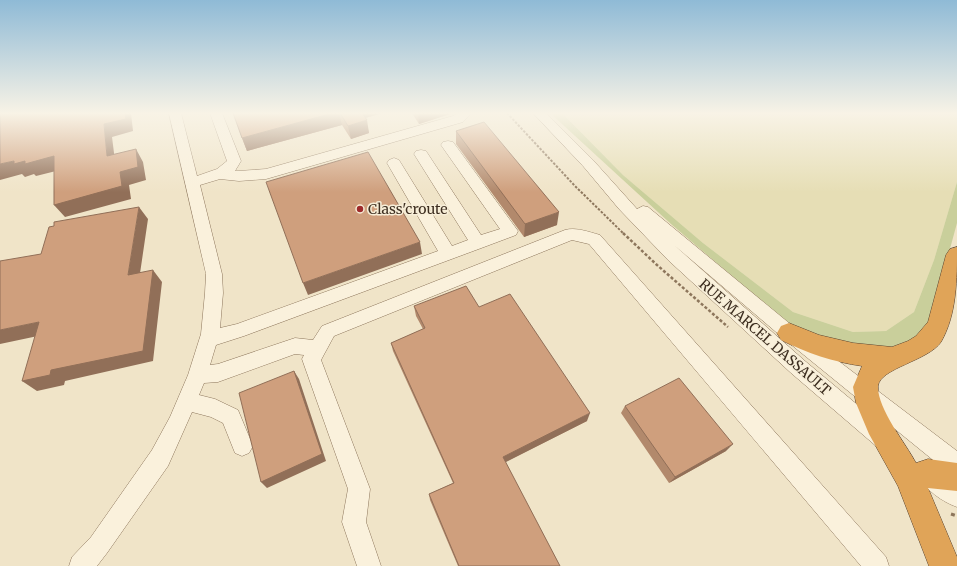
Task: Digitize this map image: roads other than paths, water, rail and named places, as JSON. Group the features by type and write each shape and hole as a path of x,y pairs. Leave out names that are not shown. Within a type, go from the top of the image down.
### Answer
{"highway":[{"path":"945,566 920,481 891,446 876,421 866,393 867,380 876,368 921,346 930,340 935,333 939,324 957,255"},
{"path":"789,333 805,341 833,351 851,355 894,358"},
{"path":"920,481 944,474 957,477"}],"street":[{"path":"85,565 160,458 187,402 198,375 208,339 214,293 214,274 181,139"},
{"path":"191,182 218,174 233,166 234,161 226,139"},
{"path":"218,174 239,176 266,174 387,139"},
{"name":"RUE MARCEL DASSAULT","path":"565,139 588,163 624,205 697,278 891,446"},
{"path":"208,339 238,331 510,231 448,145"},
{"path":"421,154 478,243"},
{"path":"394,163 448,254"},
{"name":"RUE MARCEL DASSAULT","path":"588,163 789,333 957,465"},
{"path":"369,566 354,522 358,489 310,359 328,332 571,234 594,239 877,566"},
{"path":"198,375 218,373 295,346 318,348"},
{"path":"187,402 215,408 231,417 242,446"},
{"path":"920,481 957,496"}],"place":[{"name":"Class'croute","path":"360,209"}]}
